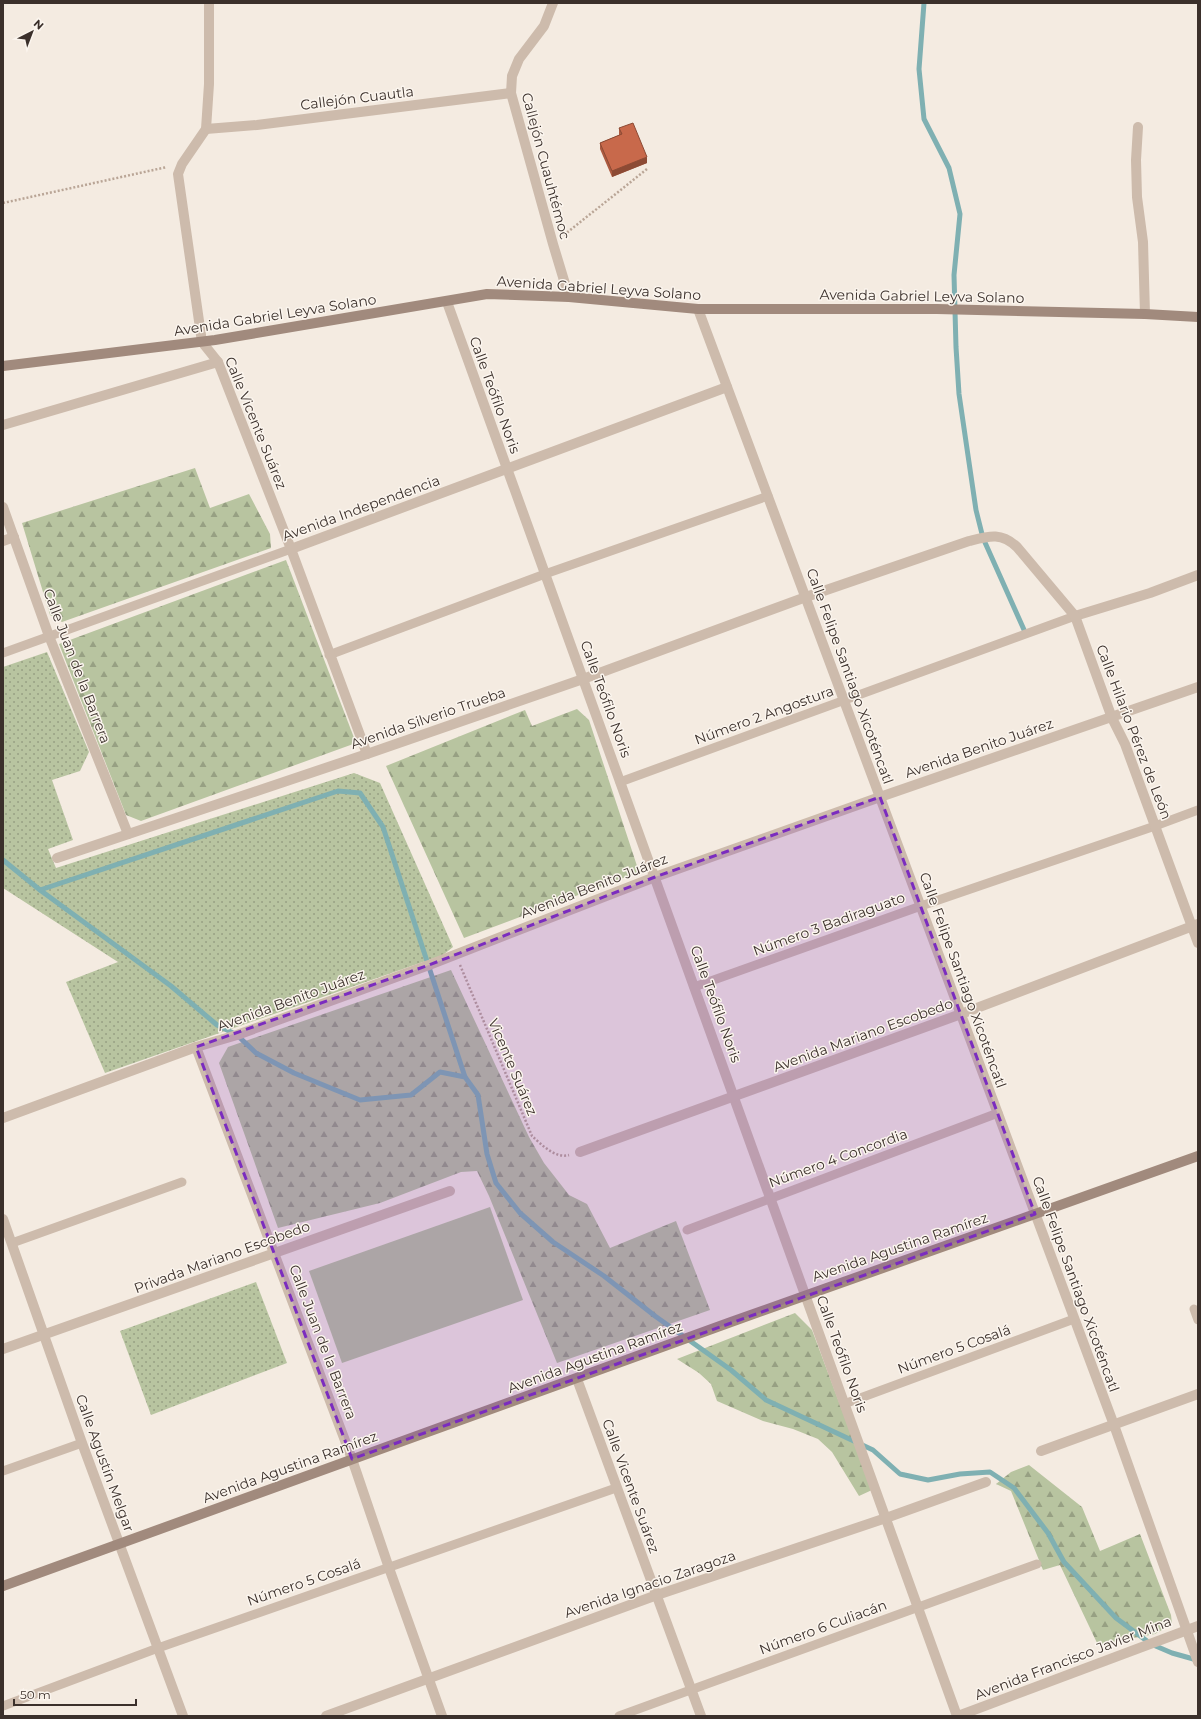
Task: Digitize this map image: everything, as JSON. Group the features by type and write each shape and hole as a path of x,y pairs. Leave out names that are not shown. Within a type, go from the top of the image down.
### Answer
{"street":[{"path":"202,342 178,184 178,174 182,164 206,129 209,84 209,3"},
{"name":"Callejón Cuauhtémoc","path":"553,3 544,26 532,44 519,59 512,76 511,93 569,297"},
{"name":"Callejón Cuautla","path":"206,129 264,124 511,93"},
{"path":"1138,127 1136,160 1137,197 1143,242 1145,314"},
{"name":"Avenida Gabriel Leyva Solano","path":"3,366 202,342 447,302 487,294 569,297 698,309 937,309 1145,314 1198,317"},
{"name":"Calle Teófilo Noris","path":"447,302 958,1716"},
{"name":"Calle Felipe Santiago Xicoténcatl","path":"698,309 1114,1424 1198,1662"},
{"name":"Calle Vicente Suárez","path":"202,342 218,362 291,549 367,754"},
{"path":"3,425 218,362"},
{"name":"Avenida Independencia","path":"291,549 727,387"},
{"name":"Calle Juan de la Barrera","path":"3,507 49,636 128,834"},
{"name":"Avenida Silverio Trueba","path":"58,858 367,754 583,679 806,597 969,541 994,536 1010,540 1017,547"},
{"path":"3,541 14,537"},
{"name":"Calle Hilario Pérez de León","path":"1017,547 1075,616 1112,718 1125,744 1155,826 1195,925 1198,943"},
{"path":"1075,616 1150,593 1198,575"},
{"name":"Avenida Benito Juárez","path":"3,1118 196,1047 237,1036 429,965 655,877 1198,687"},
{"name":"Avenida Mariano Escobedo","path":"580,1152 961,1014 1195,925"},
{"name":"Calle Juan de la Barrera","path":"196,1047 352,1459 442,1716"},
{"name":"Avenida Agustina Ramírez","path":"3,1586 731,1322 1198,1156"},
{"name":"Privada Mariano Escobedo","path":"3,1349 450,1190"},
{"name":"Calle Agustín Melgar","path":"3,1219 82,1443 183,1716"},
{"name":"Calle Vicente Suárez","path":"577,1378 616,1488 701,1716"},
{"path":"1041,1451 1198,1394"},
{"name":"Avenida Ignacio Zaragoza","path":"326,1716 656,1595 886,1518 986,1482"},
{"name":"Avenida Francisco Javier Mina","path":"958,1716 1198,1626"}],"lane":[{"path":"329,654 545,574 768,496"},
{"name":"Avenida Independencia","path":"3,653 291,549"},
{"name":"Número 2 Angostura","path":"620,782 1075,616"},
{"name":"Número 3 Badiraguato","path":"694,987 921,906 1198,810"},
{"name":"Número 4 Concordia","path":"688,1230 998,1113"},
{"path":"12,1243 182,1182"},
{"path":"1194,1309 1198,1320"},
{"name":"Número 5 Cosalá","path":"844,1404 1074,1319"},
{"path":"3,1471 82,1443"},
{"name":"Número 5 Cosalá","path":"3,1706 158,1648 616,1488"},
{"name":"Número 6 Culiacán","path":"619,1716 1037,1564"}],"path":[{"path":"3,203 182,164"},
{"path":"553,244 647,169"},
{"name":"Vicente Suárez","path":"455,954 532,1136 549,1150 564,1157 580,1152"}],"highlighted area":[{"path":"880,797 1035,1214 352,1459 196,1047 429,965 655,877"}],"green space":[{"path":"195,468 210,508 249,494 270,534 271,548 62,622 50,615 22,523"},
{"path":"286,560 356,743 141,821 126,815 59,644"},
{"path":"47,652 89,752 80,771 52,780 73,840 48,849 56,868 354,773 380,783 453,947 443,955 105,1073 66,982 118,962 3,888 3,667"},
{"path":"577,709 589,720 639,872 464,938 386,766 525,710 532,726"},
{"path":"451,970 529,1137 544,1163 569,1195 587,1204 610,1248 676,1221 710,1310 557,1363 489,1196 477,1171 461,1172 380,1203 278,1228 219,1063 228,1047"},
{"path":"490,1207 523,1300 342,1363 309,1271"},
{"path":"256,1282 287,1363 151,1415 120,1331"},
{"path":"795,1313 812,1330 872,1490 859,1496 832,1452 818,1439 793,1429 763,1421 717,1401 711,1384 699,1373 677,1359"},
{"path":"1029,1465 1082,1507 1100,1551 1140,1534 1171,1615 1172,1624 1155,1634 1098,1645 1060,1565 1043,1570 1011,1491 996,1484 1011,1472"}],"building":[{"path":"633,123 647,157 612,171 600,143 622,134 619,128"}],"waterway":[{"path":"924,3 919,69 924,119 949,168 960,214 954,275 956,347 959,394 976,510 983,538 1025,632"},
{"path":"40,890 338,791 360,793 383,827 465,1077"},
{"path":"3,860 40,890 171,986 217,1025 237,1035 256,1053 294,1073 360,1100 411,1095 440,1072 465,1077 478,1095 487,1154 496,1183 520,1213 553,1242 604,1276 655,1316 731,1370 766,1400 873,1450 900,1474 928,1480 960,1474 990,1472 1014,1488 1048,1533 1064,1562 1116,1618 1151,1644 1172,1653 1197,1660"}]}
